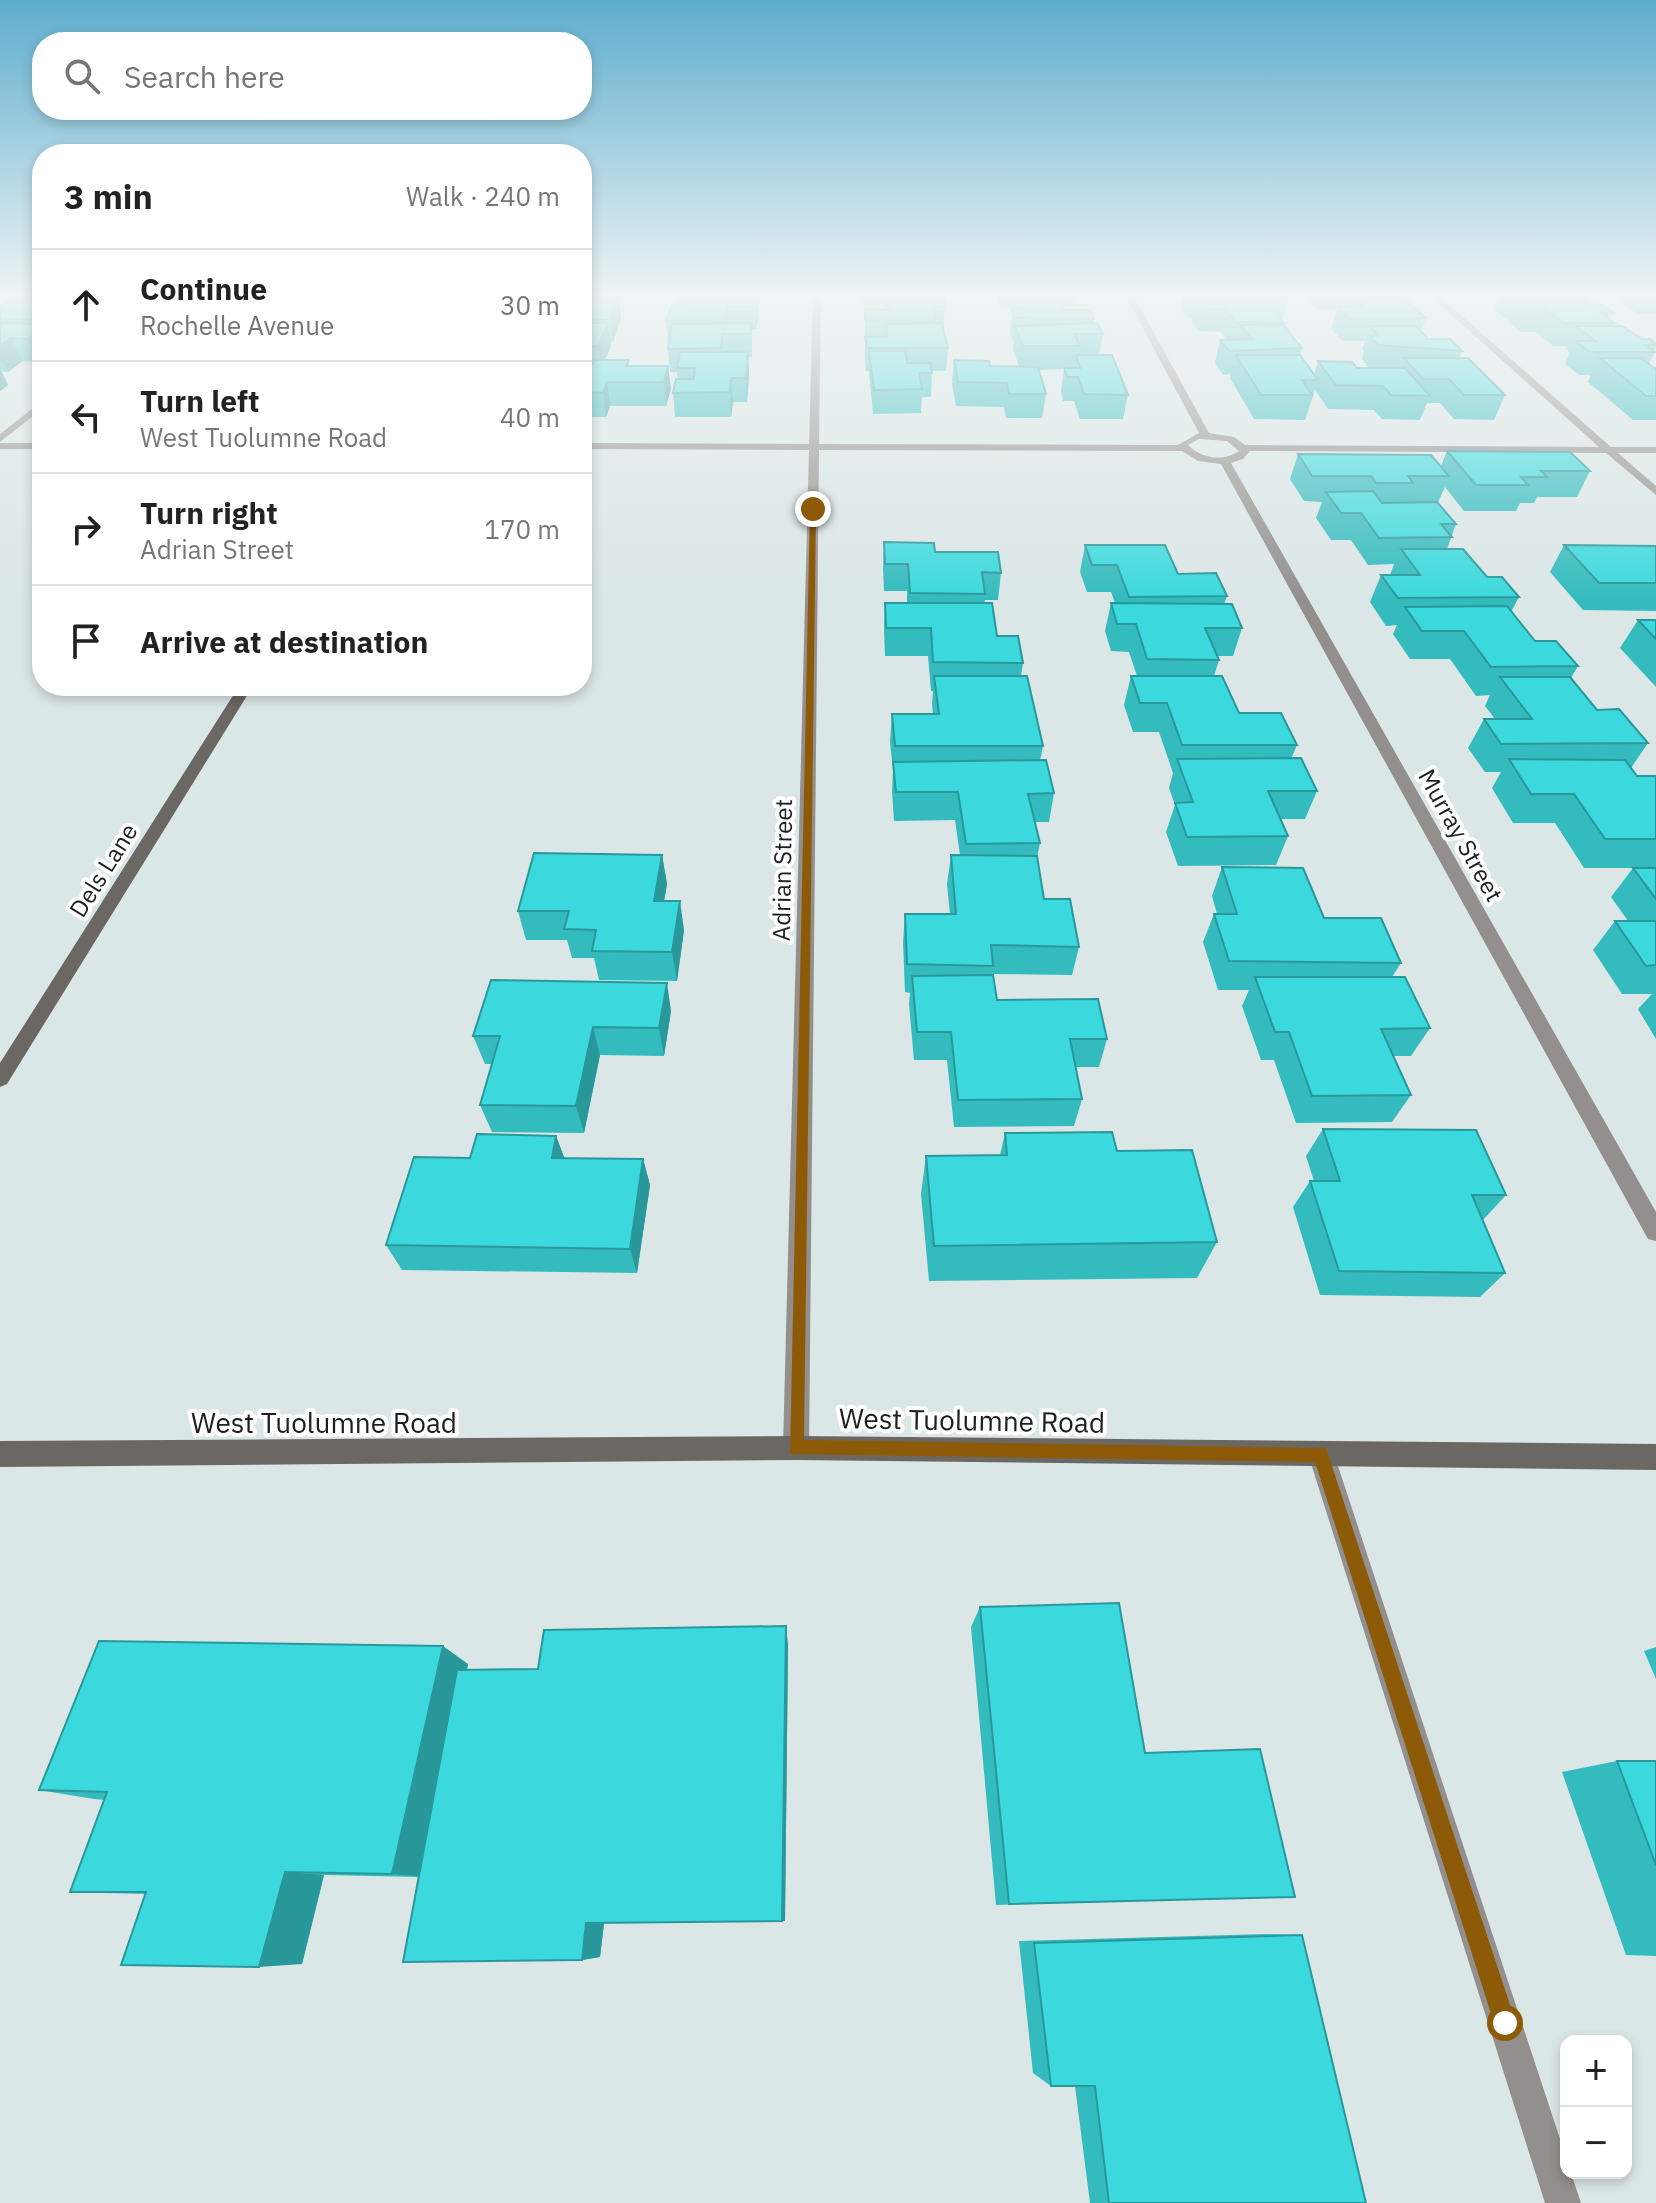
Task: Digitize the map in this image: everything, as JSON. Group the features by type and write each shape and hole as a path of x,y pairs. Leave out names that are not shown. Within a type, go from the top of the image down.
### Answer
{"street":[{"name":"Adrian Street","path":"796,1448 815,396"},
{"path":"1184,396 1206,436"},
{"path":"1548,396 1656,492"},
{"path":"0,439 32,412"},
{"path":"1183,448 1185,441 1206,436 1234,441 1245,448 1656,450"},
{"path":"0,446 32,446"},
{"path":"592,446 1183,448 1193,456 1224,460 1243,455 1245,448"},
{"name":"Murray Street","path":"1224,460 1656,1232"},
{"name":"Dels Lane","path":"0,1079 240,696"},
{"name":"West Tuolumne Road","path":"0,1454 796,1448 1656,1457"},
{"path":"1321,1454 1563,2203"}],"building":[{"path":"1447,451 1570,452 1590,471 1541,471 1547,477 1521,477 1528,485 1476,485"},
{"path":"1298,454 1431,455 1449,476 1408,476 1413,483 1376,483 1371,476 1312,476"},
{"path":"1373,491 1382,503 1437,502 1456,524 1441,524 1452,537 1379,538 1361,513 1341,513 1326,492"},
{"path":"884,542 934,543 935,552 998,552 1001,573 982,572 985,594 910,593 908,564 885,564"},
{"path":"1085,545 1165,545 1178,574 1216,573 1227,596 1129,597 1117,565 1092,565"},
{"path":"1564,545 1656,546 1656,583 1599,583"},
{"path":"1401,549 1463,549 1487,577 1502,577 1519,597 1398,598 1381,575 1420,575"},
{"path":"885,603 992,603 997,636 1018,636 1023,663 933,662 931,628 886,628"},
{"path":"1111,603 1232,604 1242,628 1205,628 1219,660 1147,659 1136,624 1117,624"},
{"path":"1507,606 1535,641 1556,641 1578,666 1491,667 1464,631 1422,631 1405,607"},
{"path":"1638,620 1656,620 1656,639"},
{"path":"934,676 1027,676 1043,746 895,746 892,714 939,714"},
{"path":"1131,676 1222,676 1239,713 1281,713 1297,745 1182,745 1167,703 1140,703"},
{"path":"1500,677 1570,677 1597,710 1619,709 1648,743 1501,744 1484,719 1532,719"},
{"path":"1301,758 1317,791 1268,791 1288,836 1187,837 1175,803 1193,802 1177,759"},
{"path":"1509,759 1625,760 1637,776 1656,776 1656,839 1605,839 1574,794 1531,794"},
{"path":"1046,760 1054,793 1028,794 1040,843 966,844 958,792 896,792 893,762"},
{"path":"534,853 662,855 654,901 680,901 672,952 592,951 596,930 564,929 569,911 518,911"},
{"path":"951,855 1037,856 1044,899 1070,899 1079,947 991,945 993,966 907,964 905,914 956,914"},
{"path":"1222,867 1303,868 1324,918 1381,918 1401,963 1229,961 1214,914 1237,914"},
{"path":"1633,868 1656,868 1656,899"},
{"path":"1615,921 1656,921 1656,965 1646,966"},
{"path":"993,975 997,1000 1098,999 1107,1039 1070,1039 1082,1099 958,1100 951,1032 917,1032 912,976"},
{"path":"1255,977 1405,977 1430,1028 1381,1029 1411,1095 1312,1096 1289,1032 1275,1032"},
{"path":"491,980 667,983 659,1028 593,1027 576,1106 480,1105 500,1036 473,1036"},
{"path":"1323,1129 1476,1130 1506,1195 1472,1195 1505,1273 1339,1271 1310,1181 1340,1181"},
{"path":"1112,1132 1117,1151 1192,1150 1217,1242 934,1246 926,1156 1007,1155 1005,1133"},
{"path":"477,1134 556,1136 552,1158 643,1159 630,1249 386,1245 414,1157 470,1158"},
{"path":"1119,1603 1145,1753 1260,1749 1295,1897 1009,1904 980,1607"},
{"path":"786,1626 782,1921 586,1923 582,1960 403,1962 457,1670 538,1669 544,1630"},
{"path":"99,1641 443,1646 392,1874 285,1872 259,1967 121,1965 146,1892 70,1892 107,1792 39,1790"},
{"path":"1617,1761 1656,1761 1656,1865"},
{"path":"1302,1935 1366,2203 1109,2203 1095,2086 1051,2086 1034,1943"}],"route":[{"path":"813,509 796,1448 1321,1454 1505,2023"}]}
